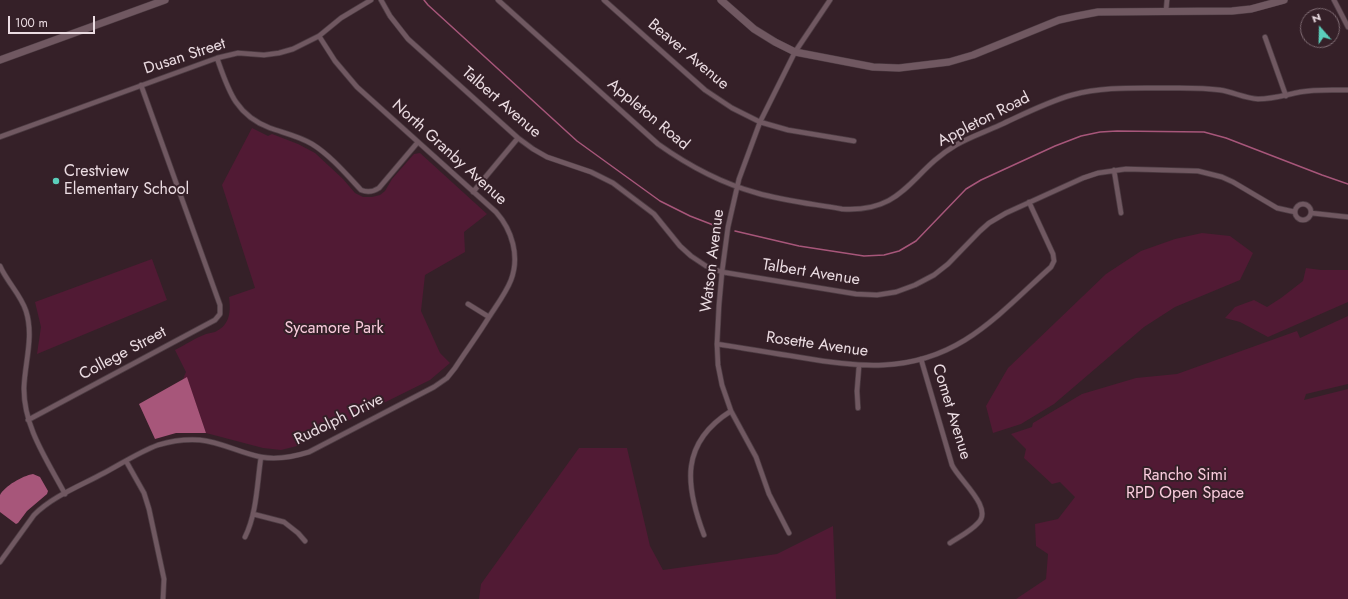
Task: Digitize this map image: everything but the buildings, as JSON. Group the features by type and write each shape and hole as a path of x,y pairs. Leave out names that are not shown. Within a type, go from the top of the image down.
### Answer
{"main road":[{"path":"0,60 157,1 165,0"},
{"path":"721,0 754,29 795,52 873,67 899,68 949,62 973,55 1042,26 1077,16 1098,12 1232,11 1251,9 1284,0"}],"street":[{"name":"Dusan Street","path":"0,137 217,58 238,53 264,55 293,49 319,36 341,18 371,0"},
{"name":"Talbert Avenue","path":"381,0 390,16 408,39 518,138 547,157 591,172 613,183 654,214 680,246 691,256 706,266 722,272 856,294 877,295 896,292 915,286 934,275 948,264 989,223 1006,213 1083,178 1114,170 1186,170 1209,173 1233,182 1277,208 1295,212"},
{"name":"Appleton Road","path":"498,0 658,144 678,158 698,170 737,187 773,197 842,209 868,208 884,204 899,195 936,160 958,144 1046,104 1075,94 1119,88 1200,88 1222,90 1257,98 1271,99 1313,90 1348,90"},
{"name":"Beaver Avenue","path":"604,0 705,90 732,108 760,122 788,130 854,141"},
{"name":"Watson Avenue","path":"789,533 769,494 756,457 731,411 722,385 718,365 717,344 722,272 728,227 737,187 760,122 795,52 830,0"},
{"path":"1166,11 1167,0"},
{"path":"1334,0 1348,27"},
{"name":"North Granby Avenue","path":"319,36 335,62 348,78 496,212 504,222 514,246 514,270 511,281 485,324"},
{"path":"1265,37 1286,96"},
{"path":"217,58 228,90 239,106 252,118 268,127 298,137 312,144 361,190 371,192 379,188 418,142"},
{"name":"College Street","path":"28,420 215,320 220,314 220,305 141,85"},
{"path":"473,192 518,138"},
{"path":"1114,170 1121,213"},
{"name":"Rosette Avenue","path":"717,344 859,366 892,365 921,359 951,347 978,332 1051,268 1054,261 1053,254 1029,202"},
{"path":"1303,204 1310,207 1311,213 1308,219 1302,220 1298,218 1295,212 1298,206 1303,204"},
{"path":"1311,213 1348,217"},
{"path":"0,266 4,275 23,304 28,320 30,336 24,387 25,406 28,420 34,436 65,494"},
{"path":"468,304 489,317"},
{"name":"Rudolph Drive","path":"0,562 34,515 46,505 126,461 159,445 188,440 211,442 261,457 286,458 309,452 434,387 447,378 485,324"},
{"name":"Comet Avenue","path":"921,359 952,465 956,473 979,501 983,511 983,518 978,524 950,543"},
{"path":"858,408 857,392 859,366"},
{"path":"704,535 699,524 691,488 690,463 696,448 706,431 719,419 731,411"},
{"path":"245,537 253,514 261,457"},
{"path":"126,461 144,493 149,509 164,579 163,599"},
{"path":"253,514 284,522 298,533 304,541"}],"green space":[{"name":"Sycamore Park","path":"252,128 268,136 272,134 298,144 315,153 343,179 355,193 363,197 380,195 385,191 392,179 414,154 420,153 487,214 464,232 465,252 425,275 421,311 440,353 450,363 430,380 297,446 281,450 263,448 206,433 187,378 183,379 186,372 175,350 198,337 215,332 224,326 227,322 230,308 229,297 255,288 222,185"},
{"path":"1202,233 1230,236 1253,253 1240,280 1175,307 1144,327 1054,404 1021,424 993,433 986,406 1008,368 1106,274 1141,251 1175,239"},
{"path":"152,259 167,300 37,354 41,327 35,302"},
{"path":"1306,268 1321,270 1348,270 1348,302 1268,337 1240,322 1225,318 1235,307 1254,300 1267,307 1303,281"},
{"name":"Rancho Simi RPD Open Space","path":"1348,316 1348,384 1306,394 1304,400 1348,389 1348,599 1016,599 1046,579 1048,554 1036,546 1035,524 1058,519 1075,497 1060,482 1052,484 1024,458 1026,449 1011,434 1032,427 1033,423 1082,394 1136,378 1177,374 1297,331 1300,338"},
{"path":"579,448 627,448 650,546 663,570 777,554 833,526 836,599 479,599 481,584"}],"shaded area":[{"path":"187,377 206,433 176,433 155,439 139,404"},
{"path":"33,474 40,477 48,491 47,494 27,511 16,524 0,512 0,495 14,482"}],"waterway":[{"path":"424,0 577,141 660,201 690,216 721,228"},
{"path":"735,231 799,246 864,256 884,255 899,251 916,241 966,189 981,180 1055,146 1081,136 1100,132 1204,132 1226,138 1348,184"}],"place":[{"name":"Crestview Elementary School","path":"56,181"}]}
